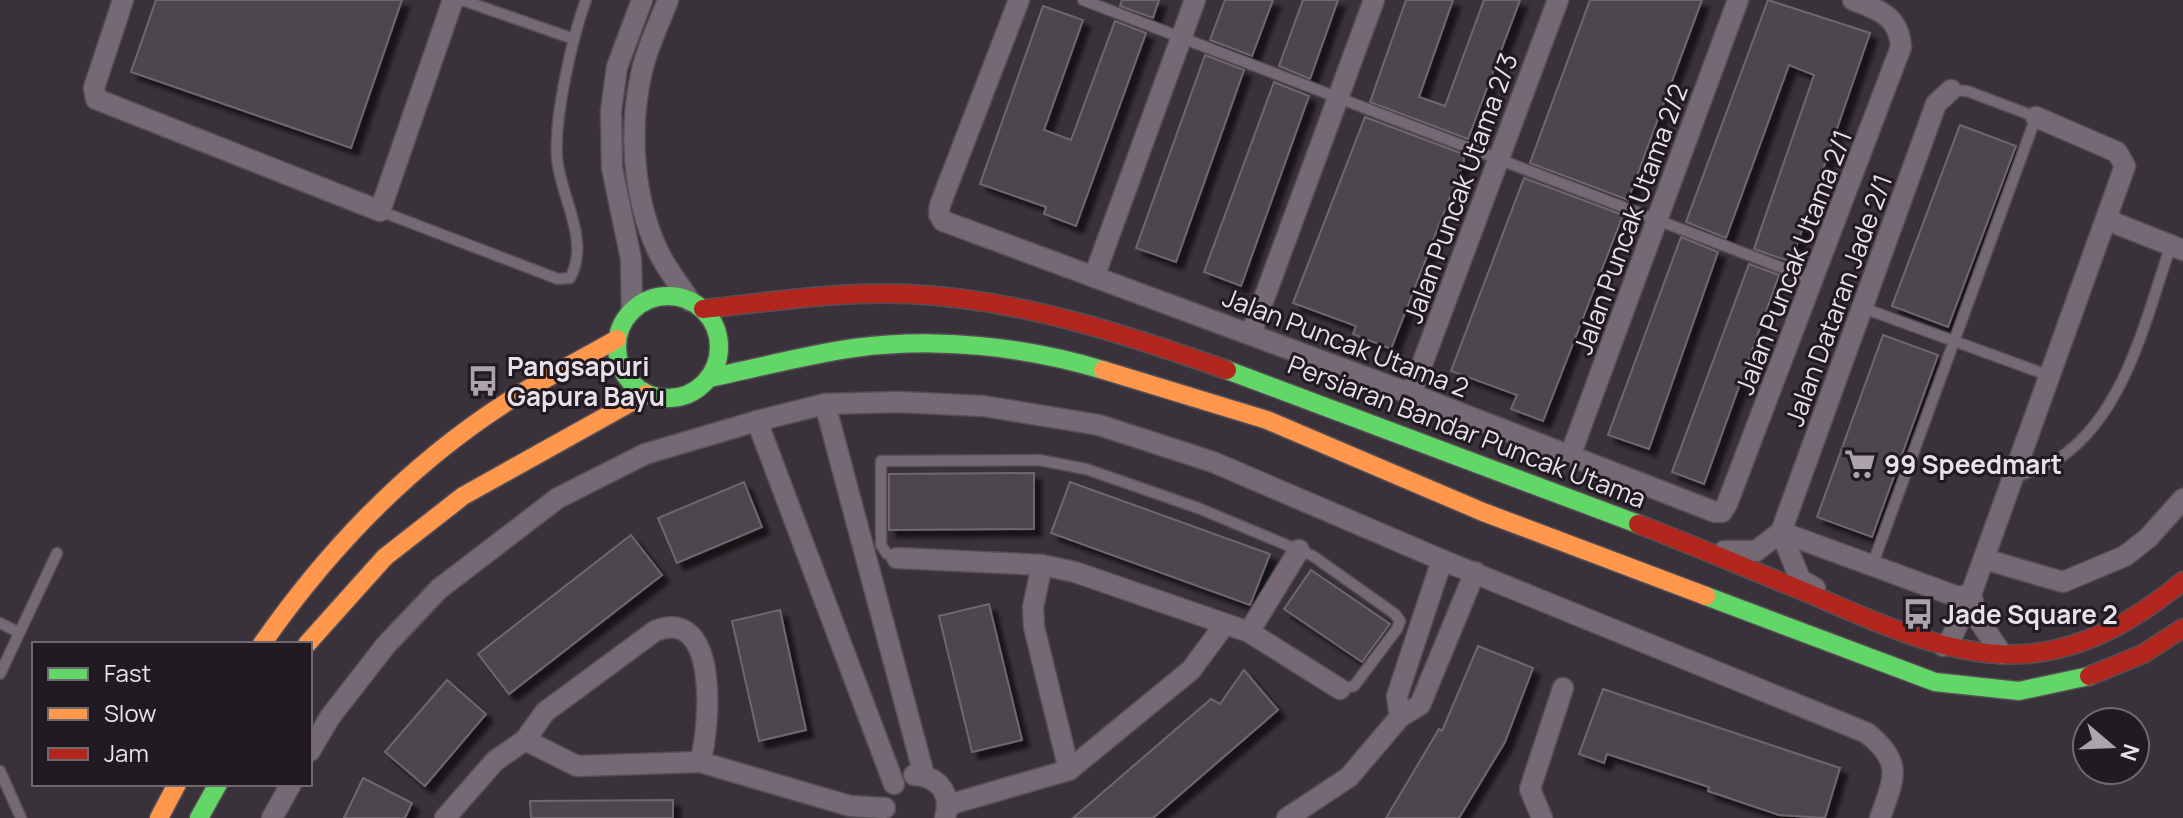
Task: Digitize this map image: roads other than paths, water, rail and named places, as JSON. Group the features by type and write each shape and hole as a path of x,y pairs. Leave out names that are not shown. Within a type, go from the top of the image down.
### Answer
{"street":[{"path":"123,0 94,88 96,99 380,211 453,0"},
{"path":"263,642 280,617 358,526 429,459 509,401 617,339 632,310 631,259 612,168 611,111 617,67 642,0"},
{"path":"617,339 622,372 646,394 663,399 680,397 696,390 709,378 719,348 712,320 696,305 658,251 644,213 636,166 635,113 641,72 668,0"},
{"name":"Jalan Puncak Utama 2","path":"1019,0 940,205 939,214 949,224 1411,394 1715,512 1722,512"},
{"path":"1094,277 1195,0"},
{"path":"1251,334 1374,0"},
{"name":"Jalan Puncak Utama 2/3","path":"1411,394 1558,0"},
{"name":"Jalan Puncak Utama 2/2","path":"1570,456 1738,0"},
{"name":"Jalan Puncak Utama 2/1","path":"1722,512 1814,280 1901,47 1900,29 1891,17 1853,0"},
{"name":"Jalan Dataran Jade 2/1","path":"1781,532 1936,104 1951,90"},
{"path":"1943,646 1951,639 1971,594 2125,166 2117,152 2036,117"},
{"path":"2107,220 2177,248"},
{"name":"Persiaran Bandar Puncak Utama","path":"696,305 851,294 934,296 993,303 1088,327 1255,379 1411,442 1664,534 1943,646 2002,654 2062,647 2100,636 2156,605 2183,581"},
{"path":"632,310 661,296 696,305"},
{"path":"709,378 854,348 934,343 985,347 1077,362 1267,420 1483,512 1935,682 1999,692 2069,682 2114,667 2183,628"},
{"path":"309,642 385,557 463,496 646,394"},
{"path":"312,748 330,717 386,645 439,589 558,498 645,454 757,421 825,404 898,402 983,406 1099,425 1213,462 1442,560 1867,733 1883,746 1893,761 1893,781 1880,818"},
{"path":"825,404 924,775"},
{"path":"525,740 577,766 700,762 850,806 886,813 894,784 757,421"},
{"path":"1984,559 2063,582 2125,556 2148,538 2183,499"},
{"path":"1664,534 1732,553 1756,551 1781,532"},
{"path":"1781,532 1958,597 1971,594"},
{"path":"1781,532 1800,579 1850,610"},
{"path":"1249,632 1299,550"},
{"path":"897,558 1042,565 1075,572 1249,632 1340,689"},
{"path":"1400,717 1397,696 1442,560"},
{"path":"1042,565 1033,607 1034,627 1069,770"},
{"path":"1287,818 1349,777 1400,717 1420,705 1475,572"},
{"path":"1971,594 1977,618 2002,654"},
{"path":"894,784 903,777 924,775 941,786 946,811 1069,770 1191,670 1225,624"},
{"path":"445,818 495,761 525,740 545,712 655,631 669,625 682,627 692,635 710,702 707,738 700,762"},
{"path":"1542,818 1530,789 1563,688"},
{"path":"159,818 176,786"},
{"path":"199,818 217,786"},
{"path":"272,818 290,786"}],"lane":[{"path":"462,0 574,39"},
{"path":"380,211 558,279 570,278 579,251 557,158 574,39 586,0"},
{"path":"1083,0 1814,280"},
{"path":"1872,566 2036,117 1967,91 1951,90"},
{"path":"2013,479 2059,459 2086,437 2106,407 2133,355 2177,248"},
{"path":"1863,308 2050,376"},
{"path":"897,558 887,554 881,545 881,461 1065,464 1198,508 1299,550 1334,570 1400,621 1354,686 1340,689"},
{"path":"0,674 57,553"},
{"path":"0,623 18,632"},
{"path":"0,771 21,818"}],"place":[{"name":"Pangsapuri Gapura Bayu","path":"483,381"},
{"name":"99 Speedmart","path":"1860,464"},
{"name":"Jade Square 2","path":"1918,614"}]}
